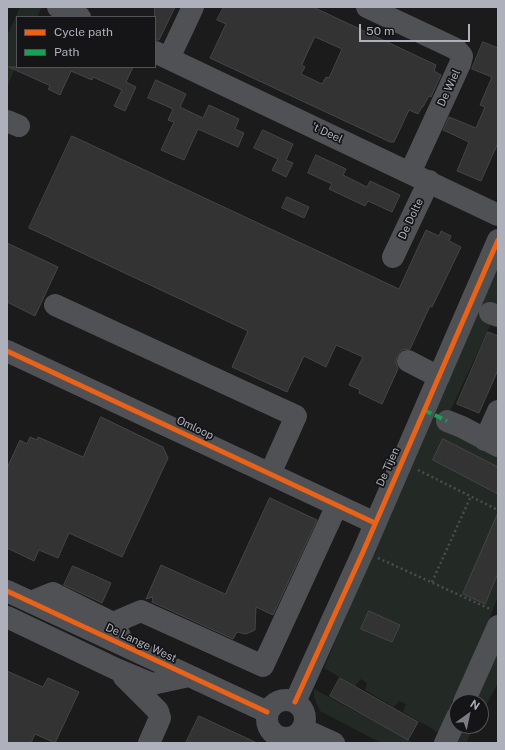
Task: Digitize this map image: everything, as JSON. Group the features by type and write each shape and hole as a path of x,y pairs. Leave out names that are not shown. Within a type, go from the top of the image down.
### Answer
{"street":[{"path":"58,7 78,16"},
{"path":"162,55 192,7"},
{"name":"De Wiel","path":"367,7 456,49 462,56 420,177"},
{"name":"'t Deel","path":"162,55 498,215"},
{"name":"De Dolte","path":"393,257 420,177"},
{"name":"De Tijen","path":"295,702 363,552 498,240"},
{"path":"56,305 296,416 270,474"},
{"name":"Omloop","path":"7,351 375,523"},
{"path":"408,361 439,376"},
{"path":"447,421 462,427 491,443 498,410"},
{"path":"113,623 141,611 263,666 337,505"},
{"name":"De Lange West","path":"7,591 267,712"},
{"path":"30,602 53,593 113,623 125,646"},
{"path":"7,617 116,669 152,684 189,676"},
{"path":"467,694 496,626"},
{"path":"116,669 158,711 160,718 149,743"},
{"path":"287,699 295,702 305,713 306,721 303,729 293,738 278,740 268,728 266,720 267,712 272,705 279,701 287,699"},
{"path":"303,729 334,743"}],"path":[{"path":"402,461 498,510"},
{"path":"432,582 471,496"},
{"path":"363,552 432,582 496,626"}],"shaded area":[{"path":"20,7 42,7 38,16 16,16 16,66 7,88 7,36"},
{"path":"498,253 498,309 444,424 498,453 498,596 470,671 458,694 449,694 449,713 441,734 403,712 406,704 399,701 394,707 365,690 367,683 361,679 355,686 324,668"},
{"path":"498,644 498,683 489,700 489,694 475,694"},
{"path":"314,689 414,743 381,743 320,711 314,697"},
{"path":"457,734 471,734 466,743 453,743"}],"building":[{"path":"155,7 175,7 159,40 156,40"},
{"path":"224,7 313,7 436,65 434,71 441,75 431,97 429,96 418,114 409,110 394,142 390,142 210,58 226,24 217,20","holes":["315,37 342,49 329,78 326,77 322,84 301,74 305,67 302,65"]},
{"path":"483,42 498,48 498,143 481,181 457,171 469,142 443,130 449,117 476,128 485,107 480,105 492,77 472,69"},
{"path":"9,67 133,68 126,82 136,87 125,111 114,106 122,90 93,77 92,80 71,71 60,95 48,89 50,86"},
{"path":"156,80 186,94 180,107 203,118 209,105 239,119 235,129 244,133 238,147 198,129 184,160 161,150 174,122 168,120 173,109 148,98"},
{"path":"263,130 293,144 286,160 293,163 286,177 272,170 278,159 254,148"},
{"path":"72,136 399,289 426,230 439,236 441,231 451,236 449,241 461,247 432,307 430,306 410,349 402,350 397,356 396,362 398,369 382,404 359,393 360,390 349,385 363,357 336,345 326,367 304,356 287,392 232,367 248,331 29,228"},
{"path":"316,155 346,169 343,175 367,187 370,181 400,195 392,212 368,201 365,206 329,189 332,184 308,173"},
{"path":"287,197 309,207 304,218 282,208"},
{"path":"7,243 58,267 35,316 7,302"},
{"path":"488,332 498,336 498,370 479,413 457,404"},
{"path":"101,417 163,447 168,458 122,557 69,533 58,558 39,550 34,561 7,548 7,468 20,440 27,444 30,437 37,440 38,437 83,457"},
{"path":"443,439 498,467 498,494 433,460"},
{"path":"270,498 317,520 273,615 256,607 255,630 246,634 237,632 233,639 152,602 153,597 146,599 161,565 225,594"},
{"path":"498,513 498,573 485,604 463,594"},
{"path":"73,566 111,583 102,603 64,585"},
{"path":"369,611 400,625 392,642 361,629"},
{"path":"7,671 43,687 48,678 79,692 55,743 35,734 31,743 7,743"},
{"path":"340,678 418,722 408,740 330,696"},
{"path":"199,716 257,743 186,743"}],"marked path":[{"path":"424,410 447,421"}],"cycle path":[{"path":"295,702 363,552 498,240"},
{"path":"7,351 375,523"},
{"path":"7,591 267,712"}]}
